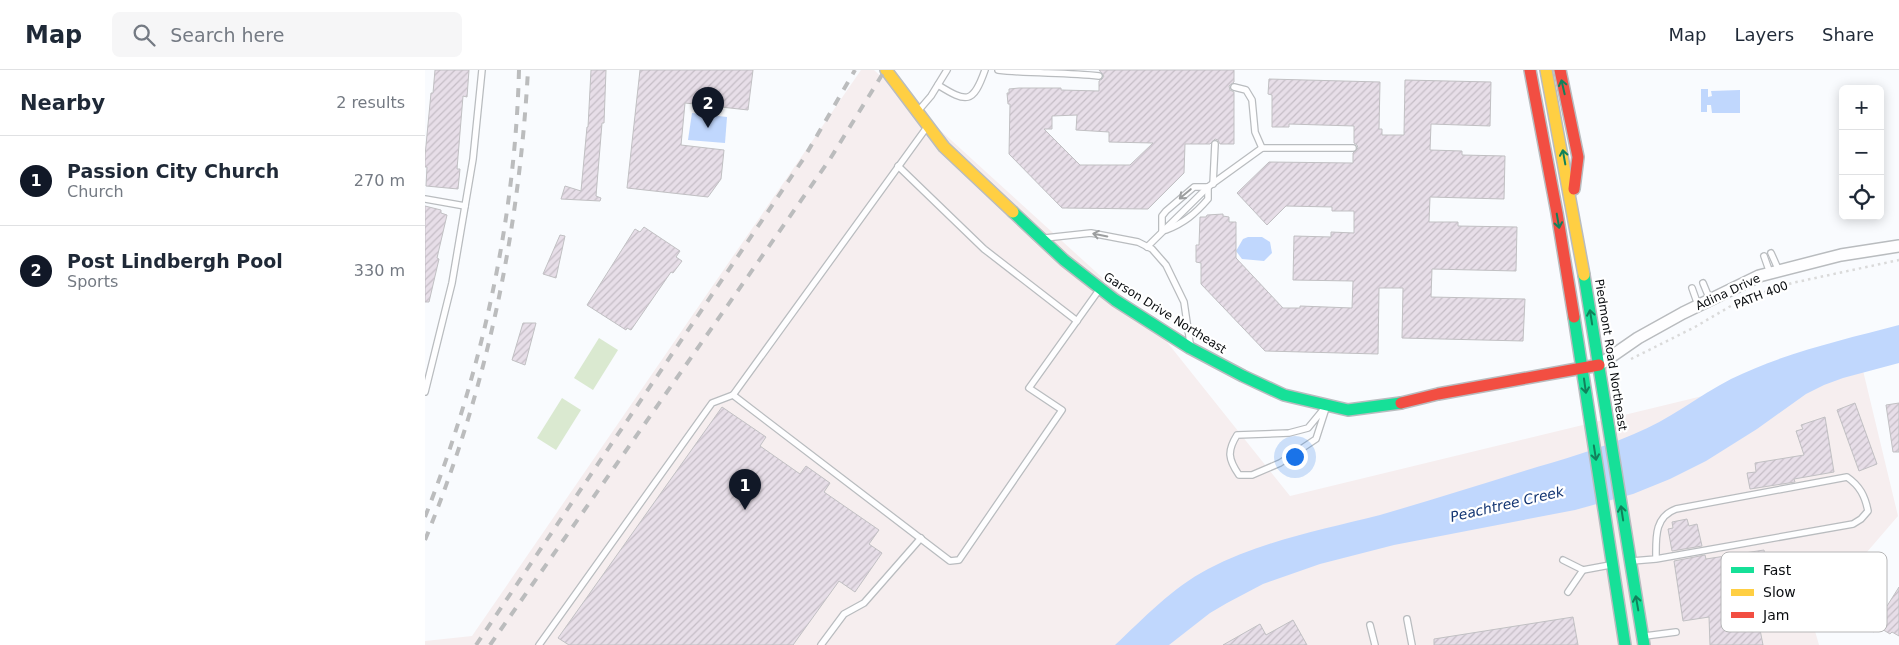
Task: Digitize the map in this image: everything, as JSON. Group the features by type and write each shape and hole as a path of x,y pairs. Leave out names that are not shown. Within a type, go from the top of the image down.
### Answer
{"main road":[{"name":"Garson Drive Northeast","path":"886,70 944,147 1064,260 1115,300 1190,348 1243,376 1285,395 1348,410 1403,403 1438,394 1599,365"},
{"path":"1530,70 1548,160 1625,645"},
{"name":"Piedmont Road Northeast","path":"1546,70 1572,203 1644,641"},
{"path":"1560,70 1579,157 1572,203"}],"street":[{"name":"Adina Drive","path":"1599,365 1638,338 1698,305 1759,276 1841,255 1899,246"}],"lane":[{"path":"425,392 428,368 452,283 473,159 482,70"},
{"path":"917,112 947,70"},
{"path":"938,85 955,96 969,98 979,88 985,70"},
{"path":"999,70 1020,73 1077,73 1099,76"},
{"path":"1234,87 1246,90 1252,100 1255,132 1262,148"},
{"path":"539,645 712,403 733,395 928,126"},
{"path":"1162,231 1182,224 1208,199 1215,144"},
{"path":"1147,246 1211,185 1262,148 1353,148"},
{"path":"898,166 984,249 1077,321"},
{"path":"1162,231 1162,216 1166,211 1194,187 1211,185"},
{"path":"425,199 465,206"},
{"path":"1041,238 1091,233 1138,242 1152,249 1166,265 1184,302 1190,348"},
{"path":"1771,253 1775,272"},
{"path":"1764,256 1775,272"},
{"path":"1703,284 1710,300"},
{"path":"733,395 951,561 959,560 1062,410 1029,388 1100,288"},
{"path":"1692,288 1698,305"},
{"path":"1327,405 1316,439 1280,463 1252,475 1239,475 1231,464 1230,446 1237,434 1289,433 1308,428 1327,405"},
{"path":"1630,562 1656,559 1853,524 1868,511 1865,497 1855,483 1847,477 1677,508 1667,512 1656,531 1656,559"},
{"path":"821,645 844,614 864,603 921,538"},
{"path":"1563,560 1583,570 1612,565"},
{"path":"1568,592 1583,570"},
{"path":"1407,619 1413,645"},
{"path":"1370,625 1375,645"},
{"path":"1644,641 1654,636 1675,632"}],"path":[{"name":"PATH 400","path":"1625,361 1695,327 1741,300 1792,283 1899,260"}],"shaded area":[{"path":"861,70 874,70 1151,322 1290,496 1860,358 1898,516 1867,552 1721,552 1721,632 1815,632 1819,645 425,645 425,641 472,636"}],"green space":[{"path":"599,338 618,350 593,390 574,378"},
{"path":"562,398 581,410 556,450 537,438"}],"water":[{"path":"1701,89 1708,89 1708,97 1712,96 1711,91 1740,90 1740,113 1712,113 1711,105 1707,105 1707,112 1701,112"},
{"path":"692,113 727,117 725,143 688,140"},
{"path":"1262,237 1270,242 1272,253 1264,261 1242,259 1236,251 1243,239"},
{"name":"Peachtree Creek","path":"1899,325 1899,363 1843,378 1806,394 1757,429 1706,461 1670,479 1633,494 1575,510 1394,545 1320,564 1263,584 1227,603 1210,613 1169,645 1115,645 1182,585 1228,559 1314,531 1380,515 1594,449 1647,428 1731,379 1751,370 1814,348"}],"building":[{"path":"435,70 469,70 467,97 463,96 457,169 460,169 458,189 426,186 427,167 425,167 425,156"},
{"path":"591,70 606,70 604,123 602,123 596,196 601,198 600,201 561,199 565,186 581,191 588,127"},
{"path":"640,70 753,70 748,110 685,103 681,145 724,150 721,179 708,197 627,188"},
{"path":"1099,70 1234,70 1234,82 1229,86 1230,90 1234,92 1234,144 1220,144 1215,139 1210,144 1185,144 1184,173 1148,209 1062,208 1009,154 1010,104 1008,104 1007,93 1009,93 1009,89 1019,88 1061,88 1061,90 1099,91 1099,81 1104,76","holes":["1077,115 1076,130 1109,132 1109,142 1153,143 1130,165 1080,165 1044,129 1052,129 1052,116"]},
{"path":"1269,79 1380,82 1379,129 1382,129 1382,135 1404,135 1405,80 1491,82 1490,126 1431,124 1430,150 1462,151 1462,155 1505,156 1504,199 1430,197 1429,222 1458,222 1458,226 1517,227 1516,271 1432,269 1431,297 1525,299 1523,341 1402,338 1403,288 1379,288 1378,354 1265,351 1201,284 1201,263 1196,262 1196,245 1199,245 1200,217 1223,214 1223,216 1229,217 1229,222 1236,222 1236,258 1283,308 1300,308 1300,306 1352,308 1353,281 1293,280 1294,236 1331,237 1331,232 1354,233 1354,211 1332,211 1332,207 1286,206 1267,225 1237,193 1269,162 1353,163 1353,153 1358,148 1354,143 1354,126 1289,124 1289,127 1272,127 1272,95 1268,94"},
{"path":"425,206 441,210 441,213 447,215 429,302 425,302"},
{"path":"644,227 680,251 676,257 682,261 673,273 671,272 631,330 627,328 626,330 587,305 635,229 640,232"},
{"path":"560,235 565,236 556,278 543,274"},
{"path":"523,323 536,323 525,365 512,360"},
{"path":"1855,403 1877,464 1859,471 1837,410"},
{"path":"1899,403 1899,452 1893,452 1886,405"},
{"path":"722,407 766,437 760,446 800,474 806,466 830,483 824,492 879,530 869,544 882,553 855,592 839,581 793,645 569,645 558,638"},
{"path":"1825,417 1834,472 1794,479 1795,482 1750,489 1747,473 1756,472 1755,463 1804,455 1796,431 1803,429 1801,425"},
{"path":"1687,519 1689,526 1697,524 1702,546 1672,551 1668,529 1673,528 1672,522"},
{"path":"1705,555 1706,559 1721,557 1721,632 1760,632 1763,645 1710,645 1709,617 1683,621 1674,561"},
{"path":"1899,587 1899,636 1892,632 1890,634 1887,632 1887,606"},
{"path":"1573,617 1578,645 1434,645 1434,639"},
{"path":"1293,620 1307,645 1223,645 1260,624 1266,635"}],"railway":[{"path":"425,517 463,408 491,297 511,184 519,70"},
{"path":"425,540 466,426 496,310 508,251 517,191 524,131 528,70"},
{"path":"476,645 804,158 855,70"},
{"path":"490,645 830,159 885,70"}],"traffic: fast":[{"path":"1013,212 1064,260 1115,300 1190,348 1243,376 1284,395 1348,410 1401,403"},
{"path":"1584,275 1644,645"},
{"path":"1574,317 1625,645"}],"traffic: slow":[{"path":"886,70 944,147 1013,212"},
{"path":"1546,70 1584,275"}],"traffic: jam":[{"path":"1530,70 1557,213 1574,317"},
{"path":"1560,70 1578,157 1574,189"},
{"path":"1401,403 1438,394 1599,365"}],"place":[{"name":"Post Lindbergh Pool","path":"708,128"},
{"name":"Passion City Church","path":"745,510"}]}
